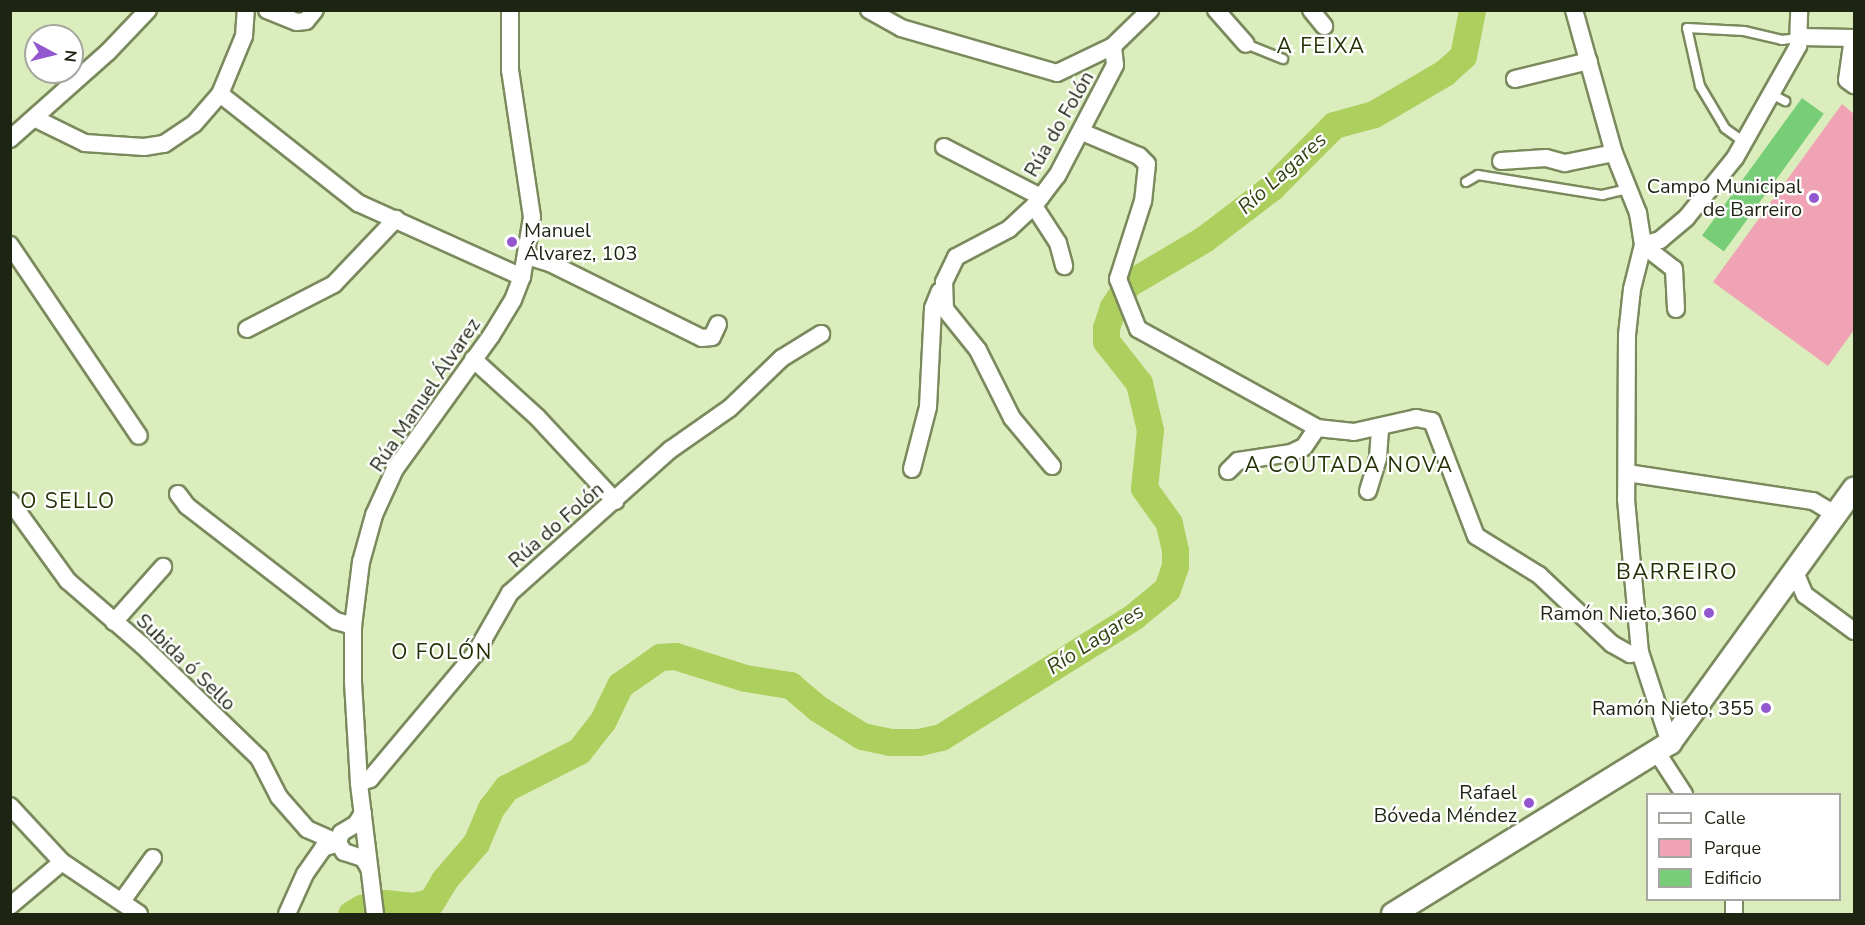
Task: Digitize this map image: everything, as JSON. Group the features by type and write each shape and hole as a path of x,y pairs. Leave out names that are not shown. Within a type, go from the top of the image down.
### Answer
{"main road":[{"path":"1393,915 1664,748 1854,489"}],"street":[{"path":"10,139 108,52 148,10"},
{"path":"34,118 85,143 144,147 164,144 179,135 220,94 244,36 246,10"},
{"path":"267,10 297,22 306,21 315,10"},
{"name":"Rúa Manuel Álvarez","path":"375,915 359,783 353,626 361,562 374,515 395,469 513,300 522,277 532,217 510,70 510,10"},
{"path":"869,10 891,15 1045,72 1072,68 1113,46 1150,10"},
{"path":"1216,10 1246,44"},
{"path":"1311,10 1324,26"},
{"path":"1575,10 1614,153 1629,189 1643,244 1632,289 1627,335 1624,448 1627,473 1626,499 1640,652 1664,748 1683,793"},
{"path":"1643,244 1660,240 1687,217 1778,97 1800,37 1799,10"},
{"path":"1800,37 1854,38 1847,80 1854,85"},
{"name":"Rúa do Folón","path":"912,469 928,407 933,308 944,282 956,257 1009,229 1037,201 1082,132 1115,66 1113,46"},
{"path":"1515,79 1589,61"},
{"path":"220,94 358,202 522,277"},
{"path":"1082,132 1139,156 1147,164 1143,201 1118,279 1138,329 1150,339 1317,428 1354,432 1416,418 1432,422 1476,536 1557,590 1612,644 1630,654 1640,652"},
{"path":"944,147 1037,201 1058,243 1064,266"},
{"path":"1501,162 1546,158 1564,163 1614,153"},
{"path":"247,329 334,284 396,219"},
{"path":"1643,244 1674,269 1676,309"},
{"path":"10,245 139,436"},
{"path":"527,256 550,263 702,338 712,338 718,324"},
{"path":"944,282 945,309 978,350 1012,418 1052,466"},
{"name":"Rúa do Folón","path":"359,783 370,779 471,659 510,593 670,450 730,408 782,358 821,334"},
{"path":"473,359 537,417 615,501"},
{"path":"1368,491 1378,458 1380,427"},
{"path":"1228,471 1238,461 1291,453 1304,447 1317,428"},
{"path":"1627,473 1813,501 1836,515"},
{"path":"178,494 187,506 336,621 353,626"},
{"name":"Subida ó Sello","path":"10,501 62,574 259,758 279,797 307,829 338,843"},
{"path":"114,622 163,567"},
{"path":"1795,572 1805,596 1854,631"},
{"path":"10,806 62,862 122,901 139,915"},
{"path":"338,843 341,833 350,828 363,813"},
{"path":"350,828 366,838 354,854"},
{"path":"338,843 344,852 363,858 369,868"},
{"path":"287,915 305,874 323,848 338,843"},
{"path":"122,901 153,858"},
{"path":"10,906 62,862"}],"lane":[{"path":"1744,142 1725,128 1700,86 1687,28 1744,31 1782,40 1800,37"},
{"path":"1246,44 1283,59"},
{"path":"1466,182 1478,175 1602,195 1629,189"}],"green space":[{"name":"Campo Municipal de Barreiro","path":"1842,104 1854,114 1854,330 1828,366 1713,282"}],"building":[{"path":"1802,98 1824,114 1724,251 1702,236"}],"waterway":[{"name":"Río Lagares","path":"385,903 413,906 431,902 444,880 476,843 491,808 506,788 579,751 603,720 620,685 660,657 675,656 745,678 790,685 817,708 862,736 890,742 919,742 941,737 1133,617 1167,589 1175,566 1175,550 1169,523 1144,488 1150,430 1139,383 1106,341 1106,328 1113,307 1128,284 1204,239 1271,188 1334,125 1374,114 1444,73 1463,56 1472,10"},
{"name":"Río Lagares","path":"351,914 361,908"}],"place":[{"name":"Campo Municipal de Barreiro","path":"1814,198"},
{"name":"Manuel Álvarez, 103","path":"512,242"},
{"name":"Ramón Nieto,360","path":"1709,613"},
{"name":"Ramón Nieto, 355","path":"1766,708"},
{"name":"Rafael Bóveda Méndez","path":"1529,803"}],"district":[{"name":"A FEIXA","path":"1321,46"},
{"name":"A COUTADA NOVA","path":"1349,465"},
{"name":"O SELLO","path":"68,501"},
{"name":"BARREIRO","path":"1677,573"},
{"name":"O FOLÓN","path":"442,652"}]}
